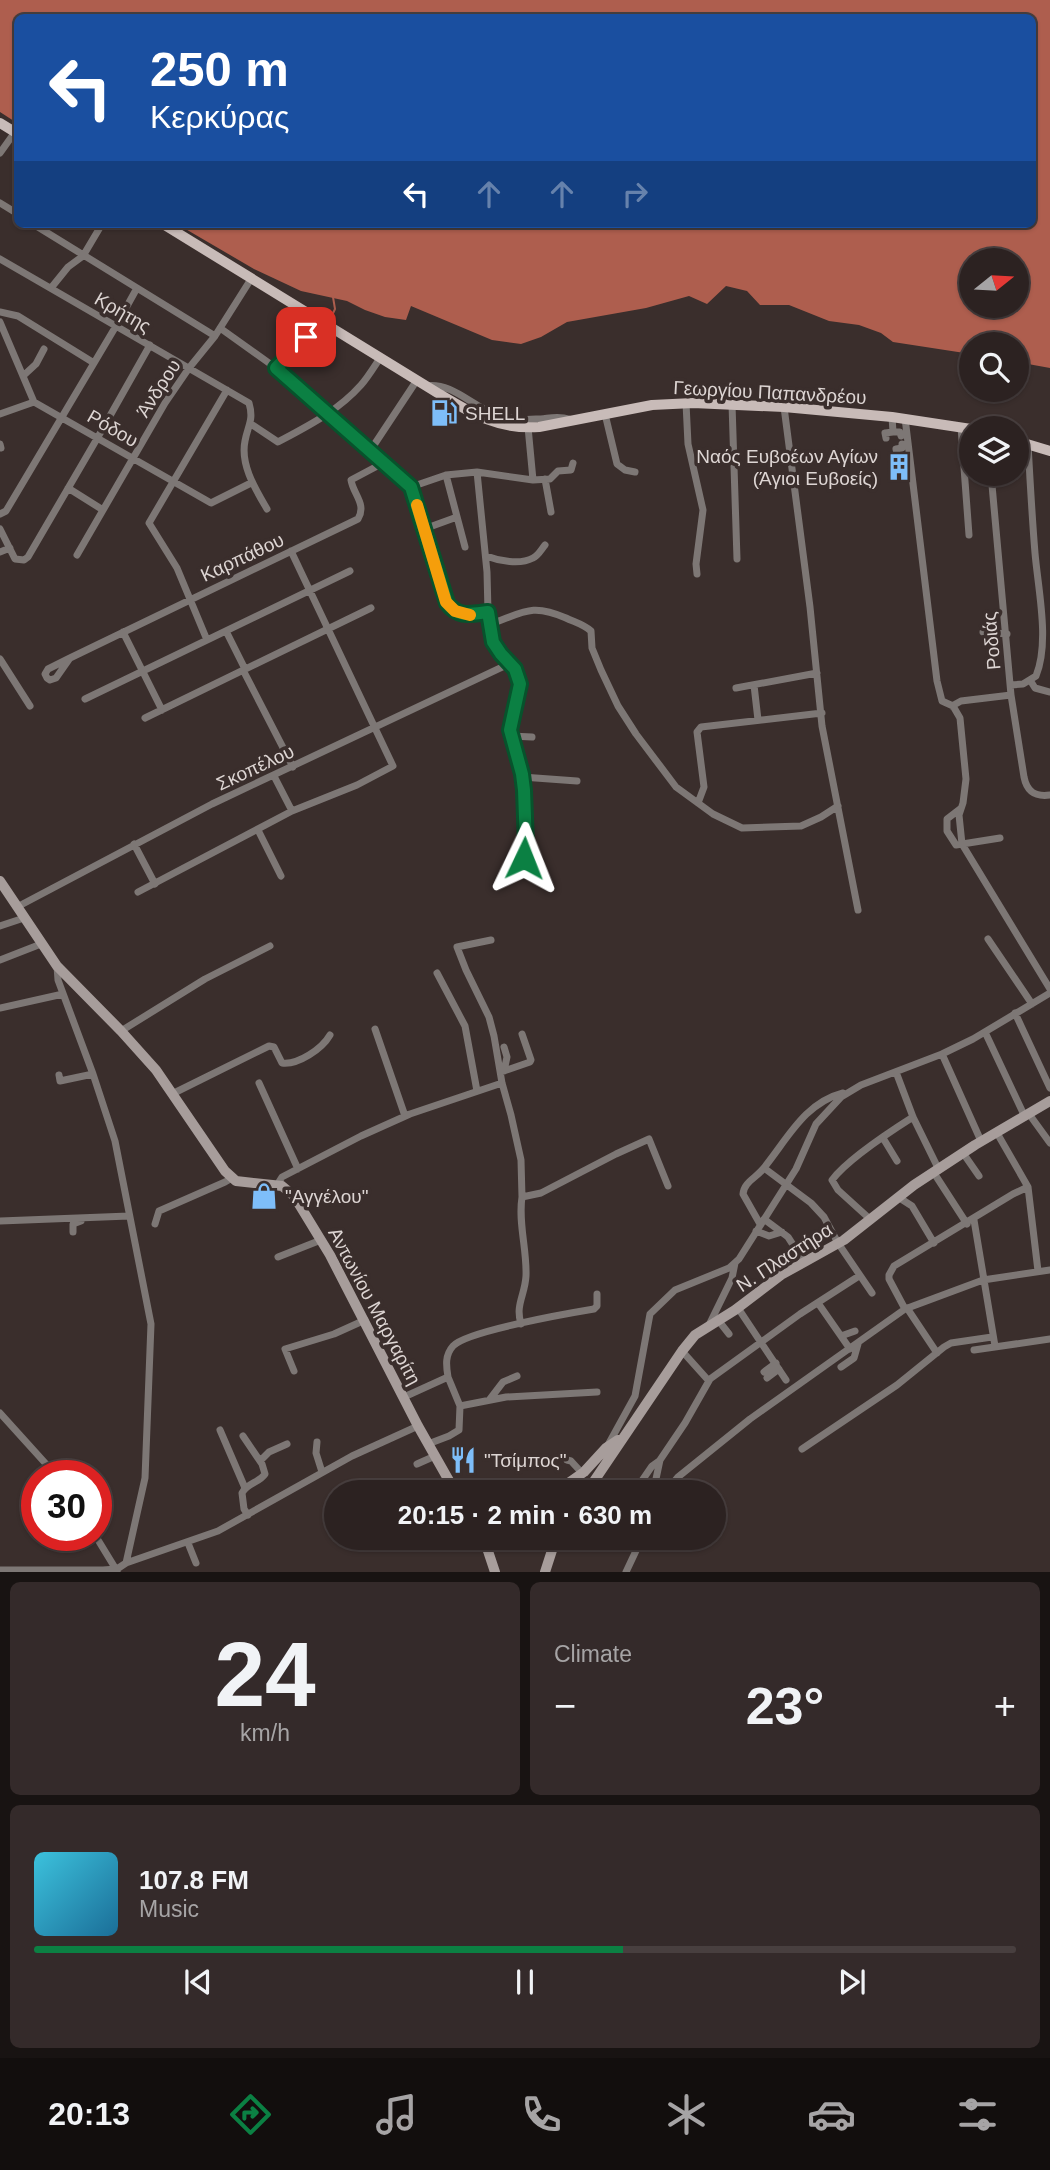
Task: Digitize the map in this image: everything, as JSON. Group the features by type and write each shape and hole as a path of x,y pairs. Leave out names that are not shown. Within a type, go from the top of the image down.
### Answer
{"main road":[{"name":"Γεωργίου Παπανδρέου","path":"169,228 380,358 483,419 495,423 528,427 652,405 686,403 784,407 905,418 959,427"},
{"path":"1029,445 1050,451"}],"street":[{"path":"0,153 14,136"},
{"path":"39,228 215,336"},
{"path":"51,288 68,267 83,256 100,228"},
{"name":"Κρήτης","path":"0,259 248,403 251,424"},
{"name":"Άνδρου","path":"77,555 165,403 215,336 251,279"},
{"path":"0,514 6,511 137,288"},
{"path":"0,312 18,316 94,363"},
{"path":"276,368 320,321"},
{"path":"0,322 34,402 0,414"},
{"path":"220,328 276,368 411,487 449,606 464,615 488,612"},
{"path":"0,529 15,559 24,560 98,438 150,345"},
{"path":"23,376 36,365 44,349"},
{"path":"267,509 251,483 244,443 251,424 278,443 328,415 363,383 380,358"},
{"path":"370,451 422,383 440,385 483,410 508,418 528,420 559,416 572,421"},
{"path":"208,640 177,568 149,525 227,390"},
{"name":"Ρόδου","path":"34,402 211,503 251,483"},
{"path":"686,403 688,444 703,510 697,574"},
{"path":"732,404 737,559"},
{"path":"784,407 810,607 822,726 858,910"},
{"path":"604,414 617,464 625,470 635,472"},
{"path":"892,417 898,443"},
{"path":"782,1232 769,1236 760,1225 743,1190 764,1168 804,1116 830,1098 942,1054 1032,1004 1050,991 962,844 960,809 966,779 960,718 952,706 942,701 937,681 905,418"},
{"path":"528,427 533,480"},
{"path":"885,433 898,443 888,449 885,433"},
{"name":"Καρπάθου","path":"70,658 358,519 361,503 351,480 383,463"},
{"path":"411,487 446,475 477,472 533,480 550,479 558,471 572,470 573,463"},
{"path":"477,472 486,556 488,612 493,642 511,663 519,676 520,684 510,730 522,777 526,836 524,858"},
{"path":"446,475 465,547"},
{"path":"545,479 551,512"},
{"path":"968,486 969,535"},
{"name":"Ροδιάς","path":"992,486 1012,695 1026,784 1031,793 1050,795"},
{"path":"1011,685 1036,676 1042,654 1043,631 1027,486"},
{"path":"68,488 103,510"},
{"path":"424,529 457,517"},
{"path":"486,556 506,561 530,559 537,556 545,545"},
{"path":"0,552 10,548"},
{"path":"138,892 292,811 357,785 393,766 291,551"},
{"path":"85,699 350,571"},
{"path":"145,718 371,608"},
{"path":"491,624 539,609 551,611 586,626 591,631 592,649 618,706 636,734 676,787 713,814 742,828 801,826 838,806"},
{"path":"226,631 293,767"},
{"path":"123,632 162,710"},
{"path":"983,632 1007,634"},
{"path":"0,659 30,706"},
{"name":"Σκοπέλου","path":"17,907 212,804 511,663"},
{"path":"736,688 817,673"},
{"path":"1030,680 1035,688 1050,692"},
{"path":"754,685 758,720"},
{"path":"952,706 961,701 1012,695"},
{"path":"698,803 704,787 698,732 701,727 822,713"},
{"path":"511,736 531,737"},
{"path":"274,776 292,811"},
{"path":"522,777 578,781"},
{"path":"960,809 947,819 946,825 951,839 958,845 1000,838"},
{"path":"258,830 281,876"},
{"path":"134,844 155,884"},
{"path":"0,881 57,966 156,1070 222,1167 232,1178 244,1183 277,1185 282,1177 405,1116 502,1083"},
{"path":"0,926 24,918"},
{"path":"988,939 1032,1004"},
{"path":"491,940 457,947 489,1017 519,1152 526,1272 518,1309 521,1324"},
{"path":"0,960 41,944"},
{"path":"121,1031 205,979 271,946"},
{"path":"57,966 58,980 115,1142 149,1312 151,1335 145,1478 126,1563"},
{"path":"437,973 465,1026 477,1091"},
{"path":"0,1008 63,994"},
{"path":"1015,1013 1050,1088"},
{"path":"375,1029 405,1116"},
{"path":"985,1031 1027,1115 1049,1140"},
{"path":"502,1071 530,1062 522,1034"},
{"path":"174,1093 269,1046 274,1047 282,1063 288,1064 316,1052 330,1035"},
{"path":"502,1071 507,1057 504,1047"},
{"path":"942,1054 981,1141"},
{"path":"896,1072 936,1172 970,1222 995,1346"},
{"path":"59,1075 60,1081 93,1074"},
{"path":"259,1083 298,1169"},
{"path":"606,1448 635,1396 650,1314 675,1290 735,1263 787,1185 816,1124 848,1092"},
{"name":"Ν. Πλαστήρα","path":"595,1480 695,1335 738,1308 781,1275 838,1243 871,1220 898,1196 981,1141 1050,1101"},
{"path":"871,1220 832,1182 837,1174 913,1117"},
{"path":"997,1133 1028,1188 1038,1271"},
{"path":"883,1138 897,1161"},
{"path":"522,1197 541,1193 649,1139 668,1186"},
{"path":"963,1153 979,1176"},
{"path":"764,1168 818,1209 872,1293"},
{"path":"155,1224 159,1211 232,1178"},
{"name":"Αντωνίου Μαργαρίτη","path":"277,1185 285,1187 292,1194 321,1240 449,1480"},
{"path":"937,1353 895,1292 889,1275 894,1266 1013,1194 1028,1188"},
{"path":"898,1196 912,1206 934,1243"},
{"path":"0,1221 129,1218"},
{"path":"73,1232 73,1224 79,1221 129,1218"},
{"path":"760,1225 782,1232 794,1244 804,1262"},
{"path":"278,1257 321,1240"},
{"path":"729,1334 713,1323 732,1278 735,1263"},
{"path":"841,1367 852,1361 859,1343 906,1308 983,1280 1050,1270"},
{"path":"642,1480 660,1460 685,1423 708,1380 859,1276"},
{"path":"428,1444 459,1430 460,1406 448,1377 447,1354 457,1342 479,1334 594,1309 597,1306 597,1294"},
{"path":"818,1303 854,1355"},
{"path":"738,1308 786,1380"},
{"path":"294,1371 285,1349 334,1334 365,1320"},
{"path":"841,1336 855,1331"},
{"path":"802,1449 897,1385 951,1343 992,1337"},
{"path":"974,1350 1050,1339"},
{"path":"682,1351 708,1380"},
{"path":"676,1480 750,1419 854,1355"},
{"path":"765,1375 778,1366"},
{"path":"490,1399 503,1382 517,1376"},
{"path":"404,1397 448,1377"},
{"path":"460,1406 490,1399 597,1392"},
{"path":"0,1413 42,1460"},
{"path":"0,1570 117,1570 126,1563 218,1531 352,1456 418,1426"},
{"path":"220,1430 245,1488"},
{"path":"243,1436 265,1471 264,1477 245,1488 242,1493 242,1502 248,1515"},
{"path":"572,1480 606,1448 624,1436"},
{"path":"317,1442 316,1453 322,1472"},
{"path":"260,1461 269,1452 287,1444"},
{"path":"416,1464 435,1455"},
{"path":"567,1460 582,1473"},
{"path":"656,1480 660,1460"},
{"path":"188,1543 196,1563"},
{"path":"487,1550 495,1572"},
{"path":"545,1572 552,1550"},
{"path":"626,1572 636,1550"},
{"path":"105,1551 117,1570"}],"shaded area":[{"path":"0,0 1050,0 1050,368 1029,364 1029,332 959,332 959,352 893,342 881,333 859,325 829,321 789,305 760,305 747,291 726,286 707,304 689,296 646,308 567,322 541,337 521,344 492,340 411,306 406,320 385,317 347,301 301,291 254,269 184,228 1036,228 1036,14 14,14 14,121 0,112"}],"waterway":[{"path":"330,320 335,309 333,297"}],"slow traffic":[{"path":"417,505 446,602 455,611 470,615"}],"place":[{"name":"SHELL","path":"444,413"},
{"name":"Ναός Ευβοέων Αγίων (Άγιοι Ευβοείς)","path":"899,467"},
{"name":"\"Αγγέλου\"","path":"264,1196"},
{"name":"\"Τσίμπος\"","path":"463,1460"}],"route":[{"path":"306,337 276,368 411,487 447,603 462,614 488,612 493,642 519,676 520,692 510,730 524,790 524,858"}]}
